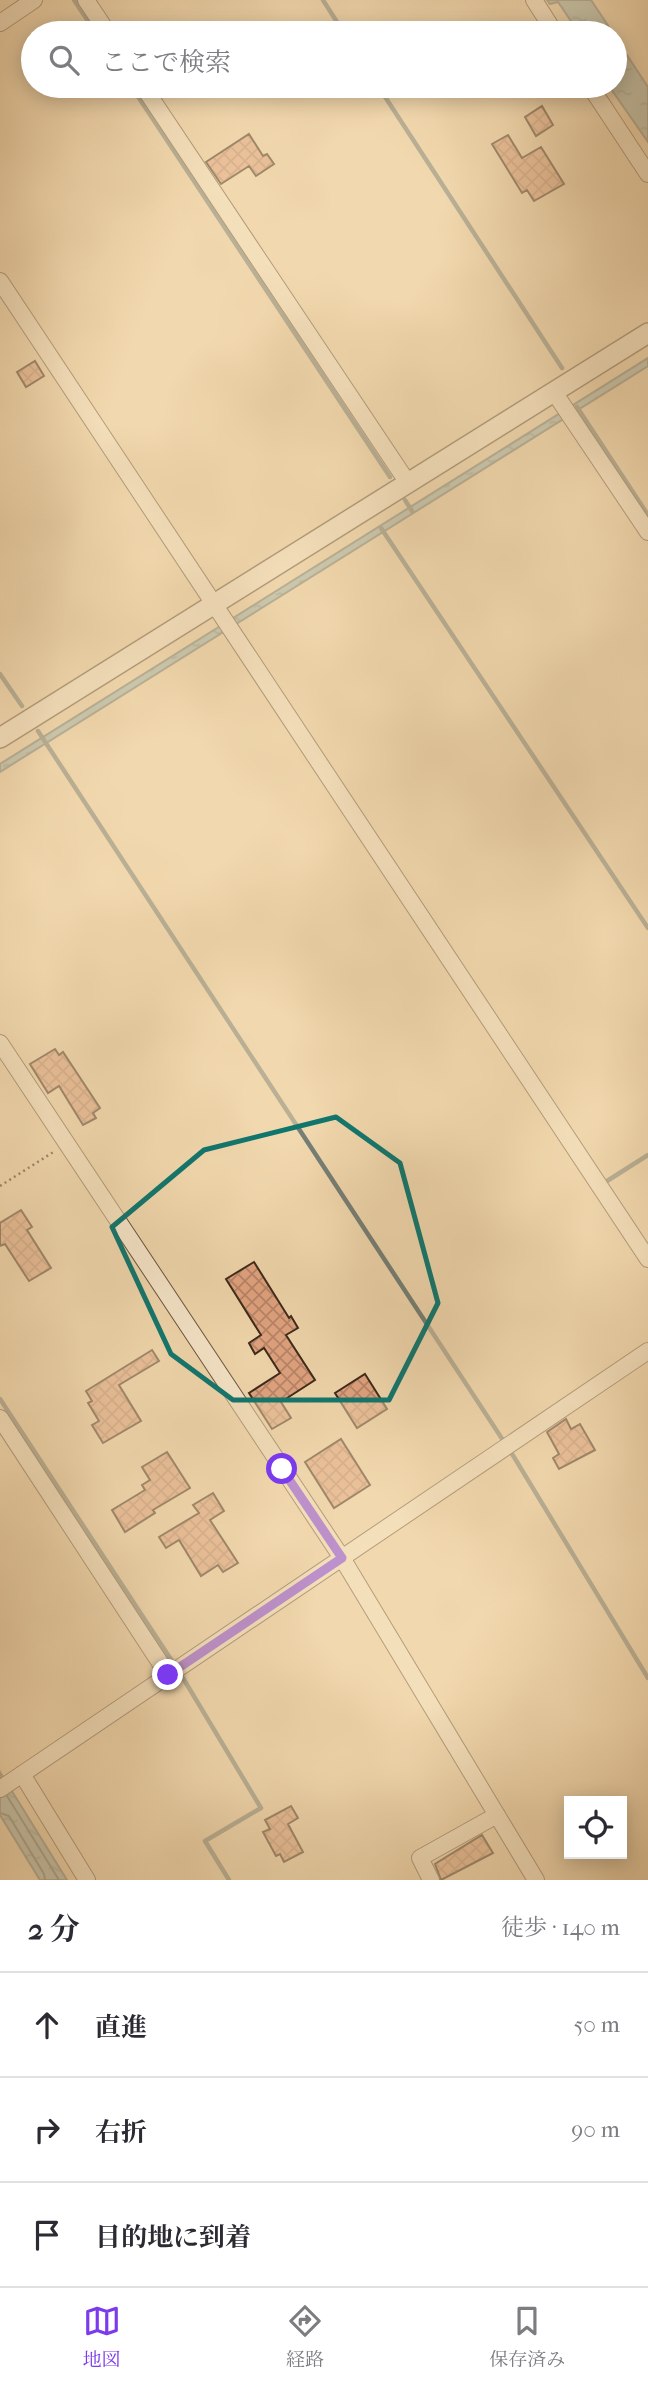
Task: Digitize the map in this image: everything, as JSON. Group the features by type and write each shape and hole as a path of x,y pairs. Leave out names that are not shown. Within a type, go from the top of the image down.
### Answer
{"street":[{"path":"0,23 34,0"},
{"path":"86,0 100,21"},
{"path":"534,0 547,21"},
{"path":"151,98 408,483"},
{"path":"598,98 648,174"},
{"path":"0,281 648,1259"},
{"path":"0,738 223,619 408,483 559,399 648,333"},
{"path":"559,399 648,532"},
{"path":"0,1042 342,1558 536,1880"},
{"path":"87,1880 11,1781 648,1351"},
{"path":"0,1418 168,1675"},
{"path":"431,1880 420,1858 496,1815"}],"path":[{"path":"0,1186 67,1144"}],"highlighted area":[{"path":"336,1117 400,1163 438,1303 389,1400 233,1400 171,1354 112,1227 204,1150"}],"water":[{"path":"547,0 591,0 605,21 571,21 558,2 550,4"},
{"path":"627,55 648,87 648,142 617,98 627,98"},
{"path":"648,358 648,366 0,772 0,764"},
{"path":"0,1772 67,1880 40,1880 0,1815"}],"building":[{"path":"542,106 553,125 536,136 525,117"},
{"path":"249,134 263,156 267,154 274,164 256,176 249,166 221,184 206,162"},
{"path":"508,135 522,158 541,147 564,184 534,201 527,190 522,193 492,144"},
{"path":"35,361 44,376 26,387 17,372"},
{"path":"55,1049 59,1055 63,1052 100,1108 93,1113 96,1118 83,1125 59,1086 48,1093 30,1064"},
{"path":"21,1210 32,1227 27,1230 51,1268 29,1281 5,1244 0,1246 0,1223"},
{"path":"254,1262 298,1328 286,1335 315,1380 281,1402 291,1418 272,1429 249,1393 280,1373 264,1348 255,1354 249,1343 261,1335 226,1279"},
{"path":"152,1350 159,1361 119,1385 141,1421 103,1443 92,1425 99,1421 88,1403 92,1401 86,1391"},
{"path":"365,1374 387,1409 357,1428 335,1393"},
{"path":"566,1419 571,1429 580,1424 595,1450 559,1469 553,1458 559,1454 547,1432"},
{"path":"341,1439 370,1485 334,1508 305,1462"},
{"path":"167,1452 190,1488 153,1510 155,1513 125,1532 112,1510 145,1490 142,1485 150,1480 142,1467"},
{"path":"213,1493 224,1511 210,1520 238,1563 223,1572 218,1565 201,1576 179,1540 166,1548 159,1537 199,1513 193,1505"},
{"path":"291,1806 298,1818 288,1824 303,1852 284,1862 280,1854 276,1856 263,1832 270,1829 265,1820"},
{"path":"482,1835 493,1853 441,1880 435,1864"}],"waterway":[{"path":"74,0 88,21"},
{"path":"323,0 336,21"},
{"path":"139,98 390,477"},
{"path":"386,98 562,368"},
{"path":"577,407 648,515"},
{"path":"405,500 412,511"},
{"path":"381,528 648,928"},
{"path":"0,674 22,706"},
{"path":"38,731 514,1457 648,1678"},
{"path":"607,1181 648,1155"},
{"path":"0,1399 172,1661"},
{"path":"183,1678 261,1808 205,1841 229,1880"}],"route":[{"path":"168,1675 342,1558 282,1469"}]}
